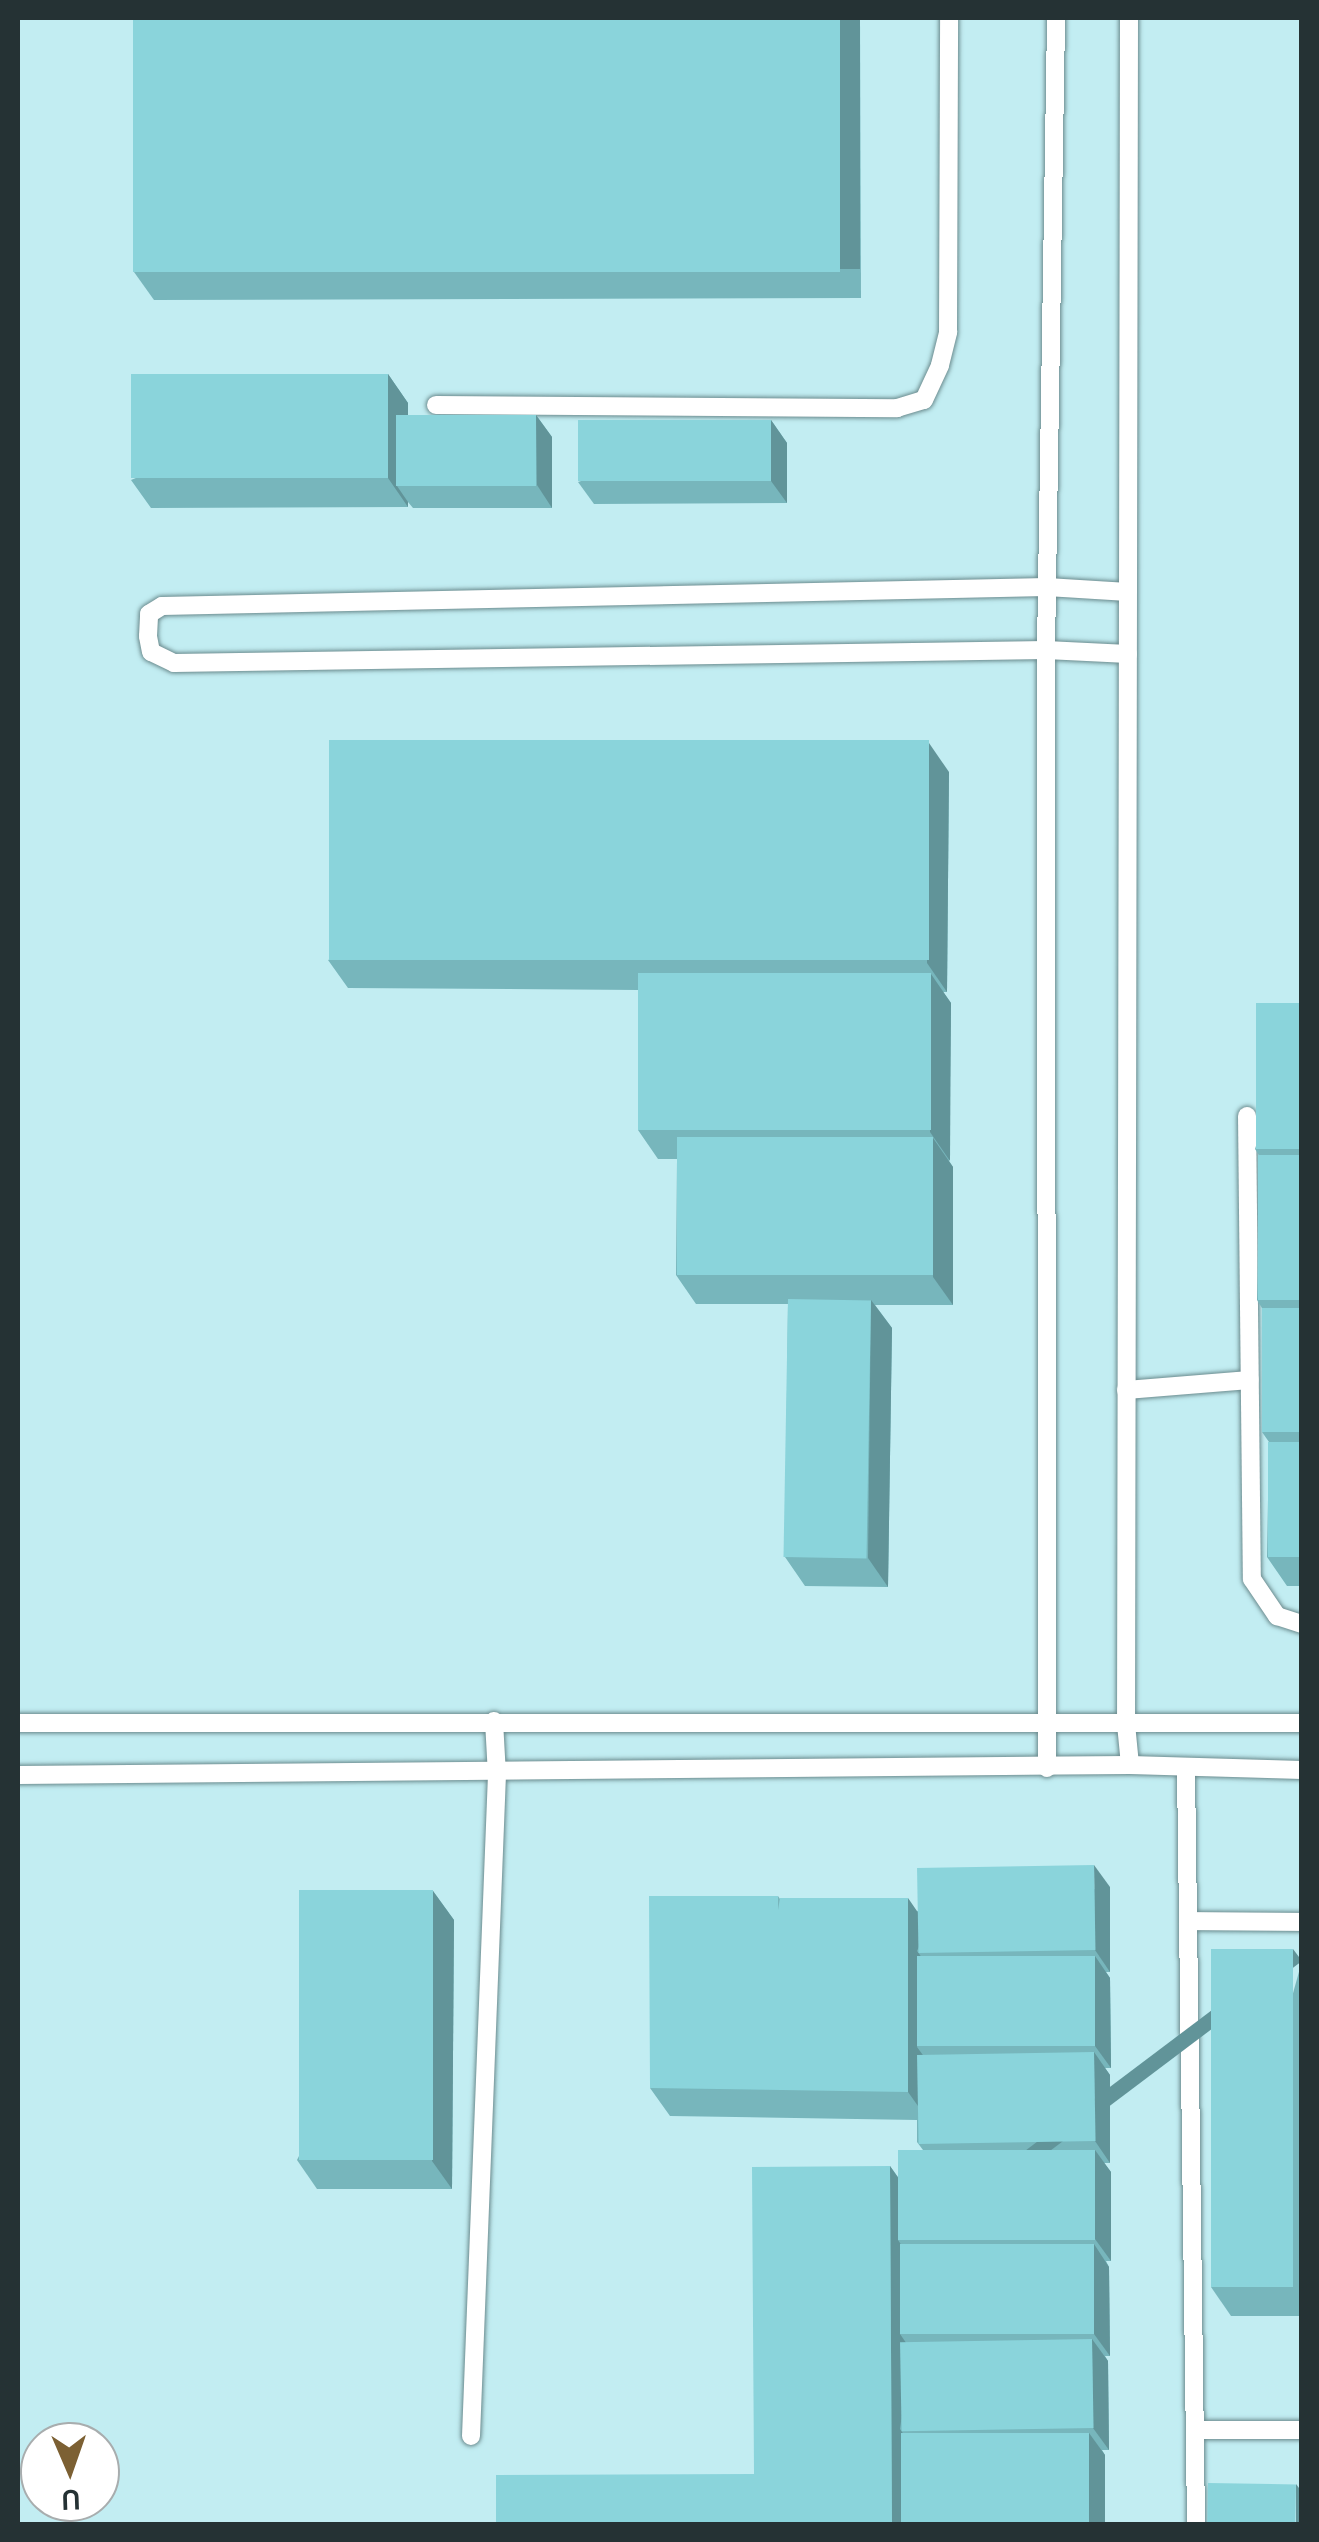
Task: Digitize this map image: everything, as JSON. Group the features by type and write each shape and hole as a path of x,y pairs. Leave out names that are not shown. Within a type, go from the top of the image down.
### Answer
{"lane":[{"path":"436,405 897,408 924,400 940,365 948,332 949,18"},
{"path":"1047,1768 1046,650 1056,18"},
{"path":"1130,18 1126,1390 1126,1724 1130,1766"},
{"path":"1128,592 1047,588 162,606 149,614 148,636 151,652 174,663 1046,650 1128,654"},
{"path":"1247,1116 1252,1580 1277,1616 1302,1624"},
{"path":"1126,1390 1250,1380"},
{"path":"471,2436 496,1774 494,1721"},
{"path":"18,1723 1302,1724"},
{"path":"18,1776 1130,1766 1302,1770"},
{"path":"1186,1769 1196,2524"},
{"path":"1188,1921 1302,1922"},
{"path":"1197,2430 1302,2430"}],"shaded area":[{"path":"18,18 1301,18 1301,2524 18,2524"}],"building":[{"path":"133,18 840,18 840,272 133,272"},
{"path":"131,374 388,374 388,478 131,478"},
{"path":"396,415 536,415 536,486 396,486"},
{"path":"578,420 771,420 771,481 578,481"},
{"path":"329,740 929,740 929,960 329,960"},
{"path":"638,973 931,973 931,1130 638,1130"},
{"path":"1256,1003 1302,1003 1302,1149 1256,1149"},
{"path":"677,1137 933,1137 933,1275 677,1275"},
{"path":"1258,1155 1302,1155 1302,1300 1258,1300"},
{"path":"788,1299 871,1300 866,1558 783,1557"},
{"path":"1262,1308 1302,1308 1302,1432 1262,1432"},
{"path":"1268,1442 1302,1442 1302,1557 1268,1557"},
{"path":"1094,1865 1095,1950 919,1953 917,1868"},
{"path":"299,1890 433,1890 433,2160 299,2160"},
{"path":"649,1896 778,1896 778,1910 780,1898 908,1898 908,2092 650,2088"},
{"path":"1211,1949 1293,1949 1293,2287 1211,2287"},
{"path":"917,1956 1095,1956 1095,2046 917,2046"},
{"path":"1094,2052 1096,2141 919,2144 917,2055"},
{"path":"898,2150 1095,2150 1095,2240 898,2240"},
{"path":"890,2166 892,2524 496,2524 496,2475 754,2474 752,2167"},
{"path":"900,2244 1094,2244 1094,2334 900,2334"},
{"path":"1092,2339 1094,2428 902,2431 900,2342"},
{"path":"901,2433 1089,2433 1089,2523 901,2523"},
{"path":"1208,2483 1296,2485 1295,2524 1207,2524"}]}
